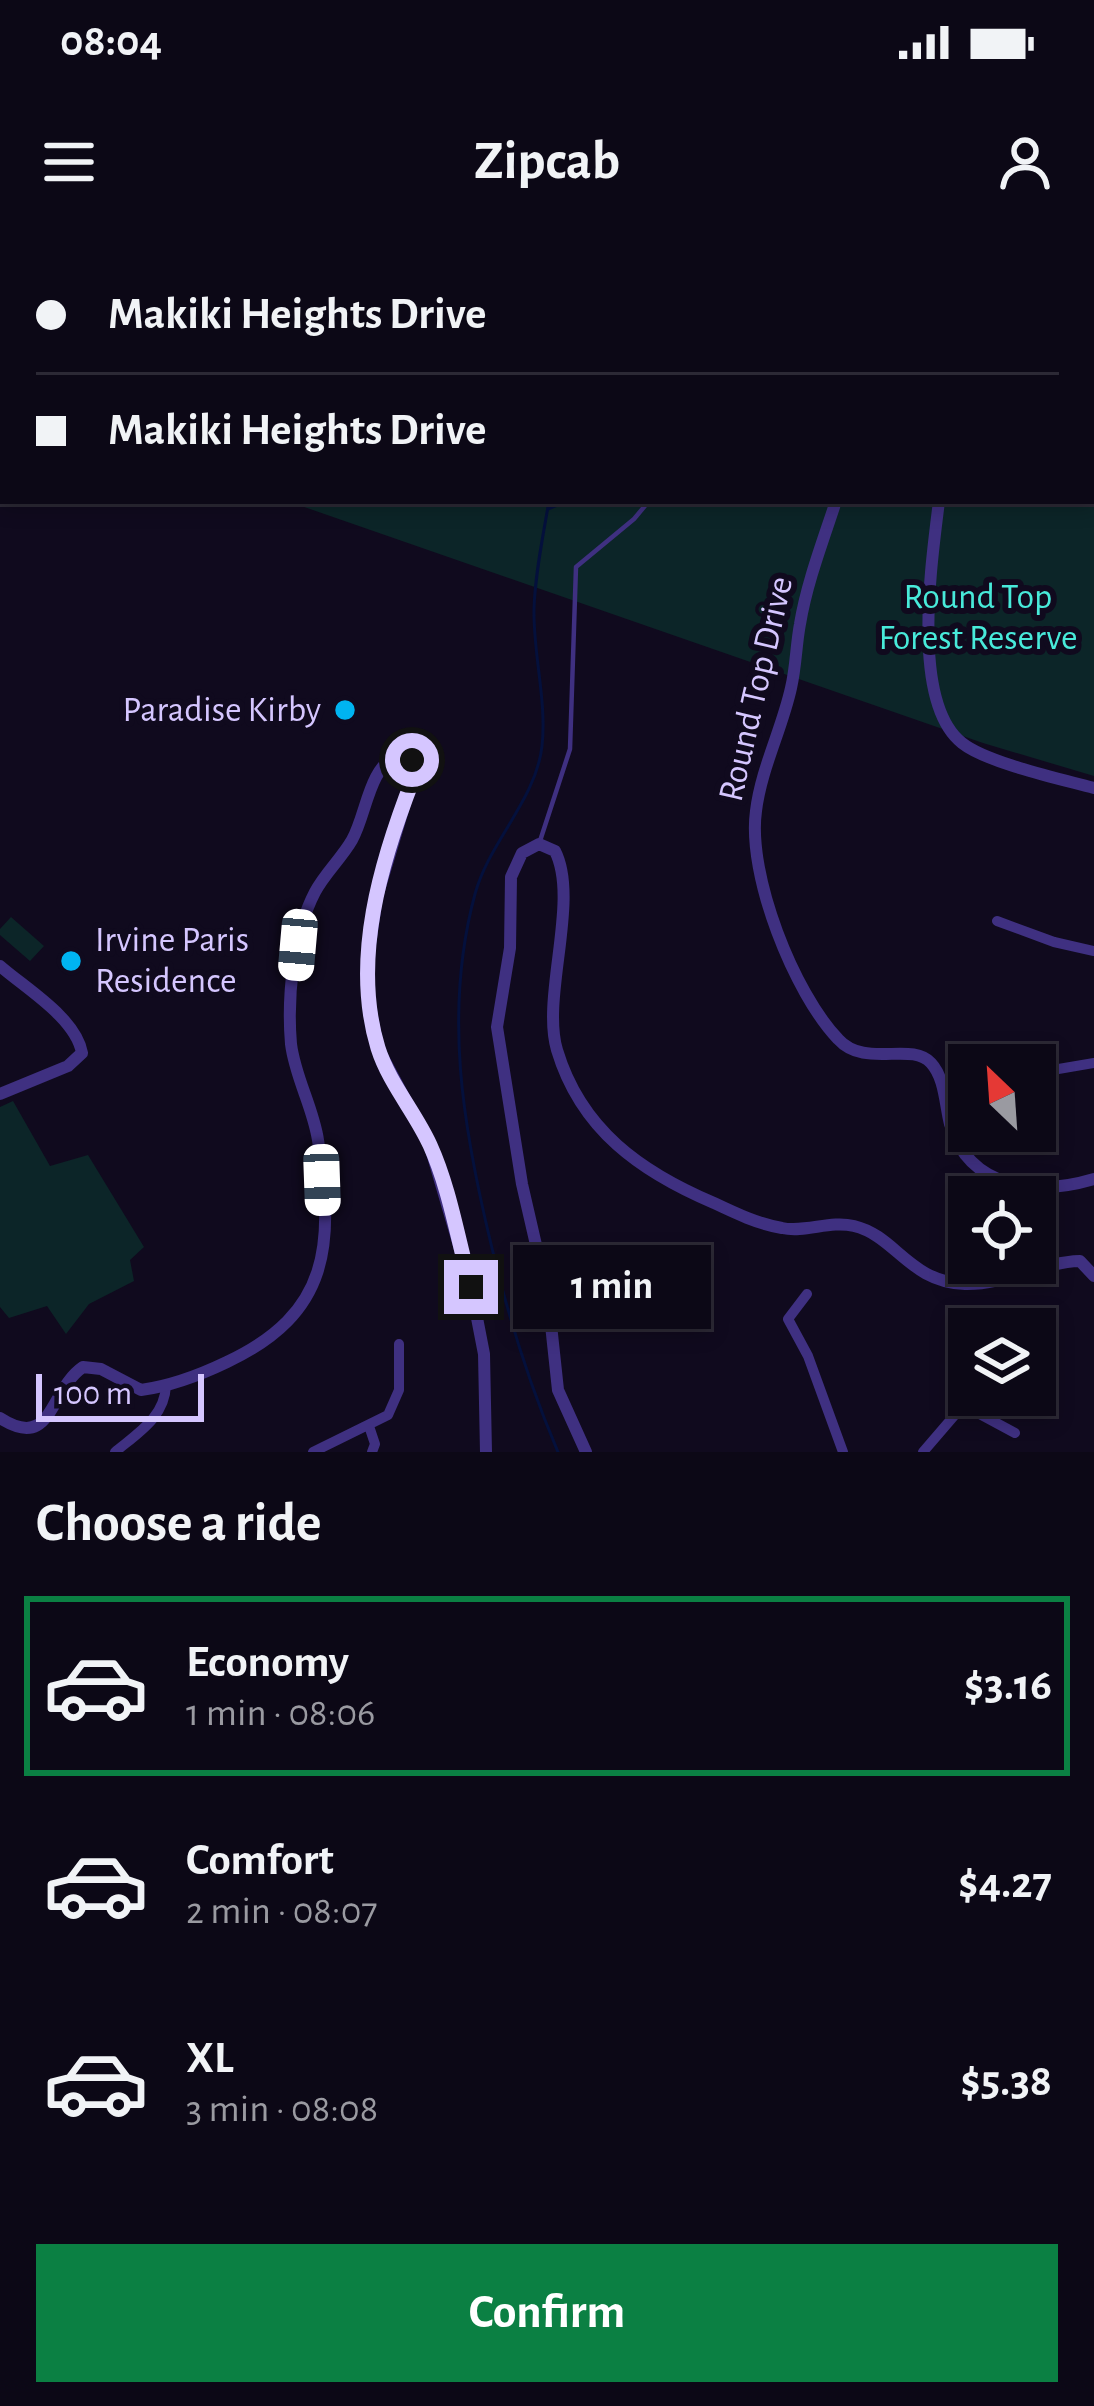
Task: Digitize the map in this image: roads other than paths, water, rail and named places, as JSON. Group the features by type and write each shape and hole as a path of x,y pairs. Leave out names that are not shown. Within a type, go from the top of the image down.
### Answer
{"street":[{"name":"Round Top Drive","path":"835,504 800,620 791,686 756,810 758,856 777,929 795,973 837,1039 860,1054 924,1057 937,1072 965,1156 1012,1184 1054,1190 1094,1180"},
{"path":"939,504 932,558 931,680 942,717 957,739 984,755 1094,788"},
{"path":"0,1418 22,1430 36,1427 47,1417 70,1376 83,1367 101,1369 141,1390 197,1375 264,1343 285,1327 314,1284 324,1233 322,1180 314,1118 291,1043 298,945 311,900 358,828 377,773 398,754 412,760 415,770 376,897 368,959 369,1000 378,1048 430,1146 471,1287 484,1354 486,1452"},
{"path":"586,1452 558,1390 548,1297 522,1184 497,1027 510,948 511,878 522,853 539,844 555,851 561,872 554,1014 558,1052 585,1107 605,1137 625,1154 656,1177 766,1225 794,1230 841,1224 858,1227 935,1279 996,1282 1080,1261 1094,1276"},
{"path":"998,921 1094,951"},
{"path":"0,966 63,1021 79,1040 82,1053 68,1066 0,1094"},
{"path":"1056,1069 1094,1063"},
{"path":"807,1294 788,1319 808,1356 843,1452"},
{"path":"313,1452 388,1414 399,1390 399,1344"},
{"path":"115,1452 158,1414 165,1403 166,1385"},
{"path":"923,1452 953,1416"},
{"path":"990,1416 1015,1433"},
{"path":"369,1426 375,1444 372,1452"}],"lane":[{"path":"539,844 570,749 577,567 646,504"}],"waterway":[{"path":"549,504 534,609 542,746 531,785 475,894 465,938 459,1026 465,1113 491,1244 520,1350 558,1452"},
{"path":"548,509 560,504"}],"place":[{"name":"Paradise Kirby","path":"345,710"},
{"name":"Irvine Paris Residence","path":"71,961"}],"park label":[{"name":"Round Top Forest Reserve","path":"978,618"}]}
